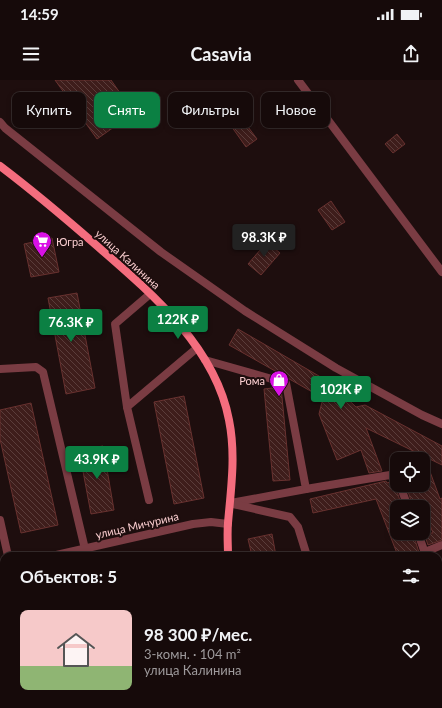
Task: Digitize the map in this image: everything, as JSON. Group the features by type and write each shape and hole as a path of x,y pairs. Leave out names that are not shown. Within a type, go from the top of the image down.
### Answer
{"street":[{"path":"298,80 442,272"},
{"path":"0,122 5,128 161,252 245,311 336,368 442,424"},
{"name":"улица Калинина","path":"0,166 78,229 124,269 180,325 205,360 219,385 230,421 233,469 228,524 228,552"},
{"path":"149,500 127,407 115,324 150,294"},
{"path":"127,407 197,348"},
{"path":"205,360 286,383 306,489"},
{"path":"0,369 36,367 43,372 85,549"},
{"path":"231,503 390,475"},
{"path":"231,503 290,517 298,527 306,552"},
{"path":"0,520 7,552"},
{"name":"улица Мичурина","path":"71,552 193,524 212,522 228,524"},
{"path":"421,540 425,552"},
{"path":"430,552 442,545"}],"building":[{"path":"55,80 111,80 119,92 94,92 94,128 113,128 97,139 86,124 86,92 64,92"},
{"path":"233,128 249,128 257,139 246,147"},
{"path":"397,134 405,144 393,153 385,144"},
{"path":"331,201 345,222 332,230 318,210"},
{"name":"Югра","path":"52,238 59,272 31,277 24,244"},
{"path":"267,242 280,253 261,275 248,264"},
{"path":"77,293 95,388 66,394 48,298"},
{"path":"238,329 331,383 356,407 365,405 442,446 442,465 430,459 430,452 415,452 366,428 382,471 369,473 361,450 337,460 319,414 323,398 229,345"},
{"path":"281,387 290,480 273,481 264,389"},
{"path":"184,396 204,498 174,504 154,402"},
{"path":"31,403 58,525 21,533 0,439 0,410"},
{"path":"103,446 114,510 91,514 79,450"},
{"path":"430,472 440,499 442,498 442,540 428,545 426,540 430,540 430,533 433,533 430,525 430,500 411,500 408,492 430,492"},
{"path":"386,481 387,483 390,482 390,492 397,492 400,500 390,500 390,535 376,499 313,513 310,499"},
{"path":"272,534 275,552 251,552 248,539"},
{"path":"392,540 415,540 419,552 396,552"}],"place":[{"name":"Югра","path":"42,258"},
{"name":"Рома","path":"279,397"}]}
